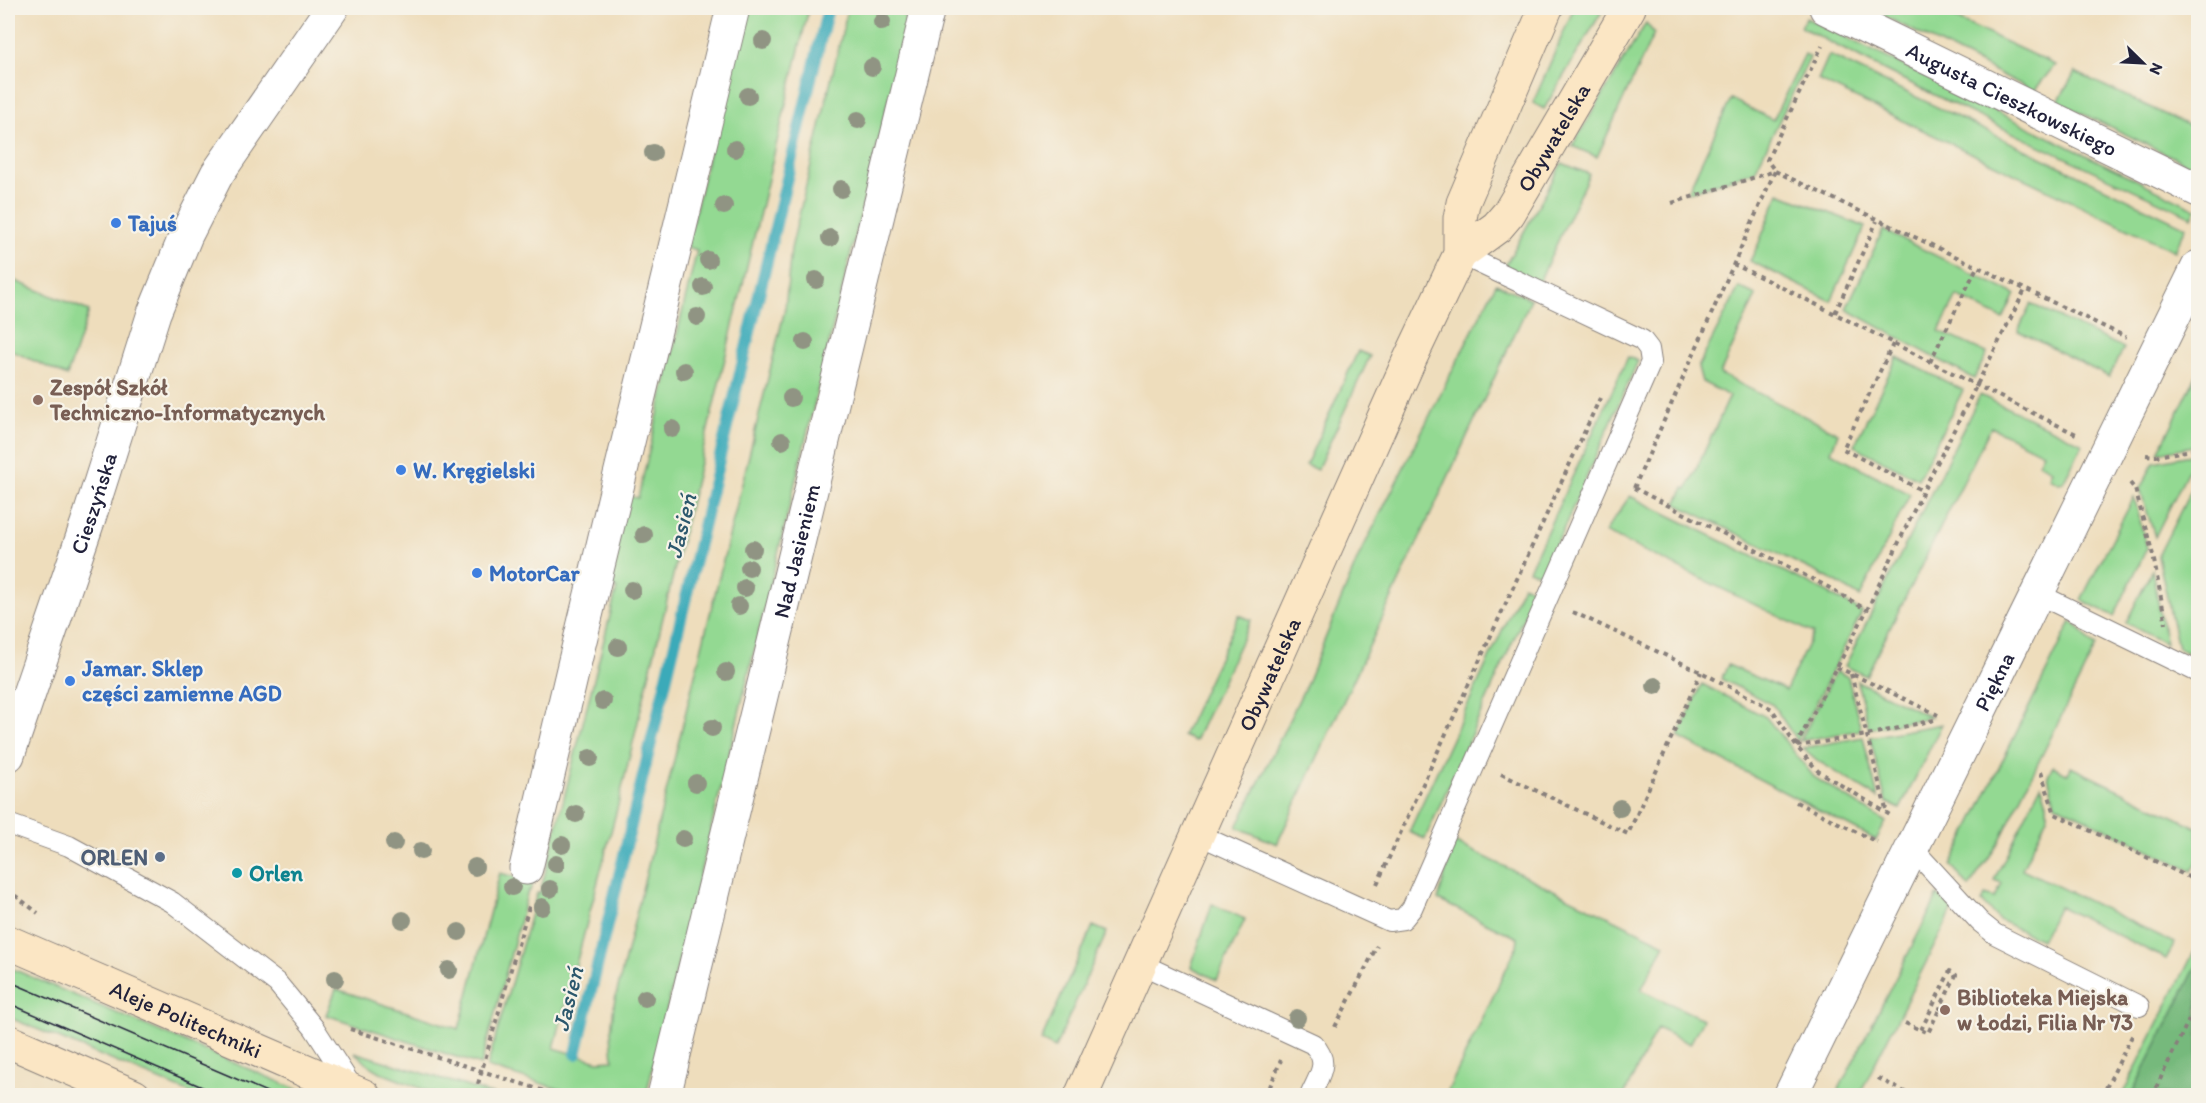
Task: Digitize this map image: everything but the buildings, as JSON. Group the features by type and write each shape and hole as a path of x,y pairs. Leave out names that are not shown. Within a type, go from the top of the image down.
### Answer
{"main road":[{"name":"Obywatelska","path":"1081,1095 1408,361 1460,254 1462,203 1546,8"},
{"name":"Obywatelska","path":"1460,254 1497,227 1509,213 1629,8"},
{"name":"Aleje Politechniki","path":"8,942 360,1094"},
{"path":"8,1041 120,1092"}],"street":[{"name":"Cieszyńska","path":"8,755 90,515 154,313 186,236 217,174 332,8"},
{"path":"526,868 733,8"},
{"name":"Nad Jasieniem","path":"664,1095 928,8"},
{"name":"Augusta Cieszkowskiego","path":"1826,8 2199,190"},
{"name":"Piękna","path":"1790,1095 2199,267"}],"lane":[{"path":"1197,834 1389,921 1403,919 1412,908 1651,362 1649,349 1642,340 1460,254"},
{"path":"2038,594 2199,672"},
{"path":"8,824 69,846 172,902 277,983 307,1018 360,1094"},
{"path":"1912,849 1980,922 1995,934 2138,1015"},
{"path":"1141,964 1313,1044 1322,1053 1323,1066 1310,1095"}],"path":[{"path":"1822,46 1767,160 1775,171 2134,342"},
{"path":"1672,203 1775,171"},
{"path":"1634,488 1775,171"},
{"path":"1835,313 1878,220"},
{"path":"1733,264 2087,439 2108,453 2135,489 2152,555 2172,659"},
{"path":"1930,362 1977,267"},
{"path":"1796,746 1867,610 1923,491 2025,290"},
{"path":"1893,344 1843,449 1923,491"},
{"path":"1365,910 1603,392"},
{"path":"2108,453 2156,456 2199,449"},
{"path":"1601,472 1828,587 1867,610"},
{"path":"1574,612 1701,672 1772,709 1796,746 1818,771 1894,817"},
{"path":"1796,746 1867,735 1944,718 1837,667"},
{"path":"1497,772 1628,834 1701,672"},
{"path":"1851,674 1887,813"},
{"path":"2041,772 2055,813 2195,880"},
{"path":"1796,802 1878,842"},
{"path":"478,1084 539,871 526,868"},
{"path":"1322,1053 1389,921"},
{"path":"1905,1023 1921,1030 1928,1033 1942,1009 1956,975 1950,971 1921,1030"},
{"path":"2152,1095 2199,1001"},
{"path":"2102,1095 2138,1015"},
{"path":"307,1018 331,1023 560,1095"},
{"path":"1878,1078 1912,1095"}],"green space":[{"path":"743,8 809,8 618,805 554,1048 598,1061 613,1060 611,1033 614,1004 785,309 791,249 848,8 900,8 907,23 646,1095 579,1095 487,1067 537,893 540,893 617,588 608,585 627,496 638,498 697,250 687,247"},
{"path":"1574,8 1604,8 1544,109 1533,103"},
{"path":"1868,8 1933,8 2055,65 2034,91"},
{"path":"1806,18 2196,209 2192,217 1995,125 1849,52 1801,27"},
{"path":"1646,23 1654,33 1597,157 1572,146"},
{"path":"1805,54 1810,57 1755,171 1687,193 1731,99 1773,120"},
{"path":"1829,55 2186,227 2175,251 1818,80"},
{"path":"2075,72 2198,130 2198,169 2058,102"},
{"path":"1562,163 1589,174 1538,284 1504,268"},
{"path":"1779,193 1865,227 1831,301 1750,261"},
{"path":"1883,230 2015,294 2003,319 1957,296 1939,331 1987,353 1974,379 1846,309"},
{"path":"8,278 89,311 67,376 8,349"},
{"path":"1496,284 1531,299 1277,844 1237,827 1307,683 1358,558"},
{"path":"1739,287 1756,295 1720,374 1838,433 1831,452 1910,494 1860,597 1834,581 1676,504 1684,488 1687,489 1730,396 1702,382 1698,367"},
{"path":"2031,304 2124,348 2109,377 2018,331"},
{"path":"1358,351 1370,356 1317,470 1306,465"},
{"path":"1628,357 1638,361 1543,575 1529,570"},
{"path":"1897,357 1963,390 1918,479 1854,446"},
{"path":"2198,372 2198,445 2158,453"},
{"path":"1980,395 2083,444 2063,482 2059,483 2049,478 2052,470 2038,463 2043,453 1991,427 1866,676 1845,666"},
{"path":"2196,454 2155,537 2140,489 2154,462"},
{"path":"2198,476 2198,659 2178,648 2158,556"},
{"path":"1630,496 1862,612 1797,741 1773,705 1721,679 1728,665 1786,690 1813,633 1605,532"},
{"path":"2134,497 2147,548 2114,616 2081,600"},
{"path":"2152,570 2166,644 2126,623"},
{"path":"1523,585 1535,591 1425,839 1409,832"},
{"path":"1239,615 1251,620 1195,741 1183,736"},
{"path":"2071,622 2096,646 1998,844 1969,887 1951,865"},
{"path":"1836,671 1848,677 1861,730 1800,741"},
{"path":"1857,681 1931,717 1869,729"},
{"path":"1702,684 1766,717 1814,777 1886,822 1876,840 1678,737"},
{"path":"1942,724 1900,809 1886,802 1870,737"},
{"path":"1863,737 1878,798 1818,761 1803,748"},
{"path":"2053,766 2068,774 2071,767 2198,828 2198,860 2192,871 2055,804 2048,776"},
{"path":"2041,785 2047,803 2047,817 2022,869 2175,943 2166,959 2059,906 2041,940 1999,920 1982,902 1985,895 1995,898 2002,883 1994,880"},
{"path":"1454,842 1665,944 1641,990 1703,1019 1690,1044 1657,1028 1624,1095 1446,1095 1517,946 1518,938 1438,900"},
{"path":"500,873 533,882 528,891 481,1065 326,1015 336,989 459,1029"},
{"path":"1938,895 1953,909 1859,1095 1836,1095"},
{"path":"1212,904 1245,919 1217,980 1191,967"},
{"path":"1093,926 1107,932 1055,1048 1041,1041"},
{"path":"2198,944 2198,1095 2122,1095"},
{"path":"2198,963 2198,1095 2131,1095"},
{"path":"8,967 310,1095 195,1095 8,1017"},
{"path":"354,1052 495,1095 438,1095 384,1074"}],"waterway":[{"name":"Jasień","path":"576,1054 828,8"}],"tram line":[{"path":"8,981 276,1096"},
{"path":"8,1003 223,1096"}],"place":[{"name":"Tajuś","path":"116,223"},
{"name":"Zespół Szkół Techniczno-Informatycznych","path":"38,400"},
{"name":"W. Kręgielski","path":"401,470"},
{"name":"MotorCar","path":"477,573"},
{"name":"Jamar. Sklep części zamienne AGD","path":"70,681"},
{"name":"ORLEN","path":"160,857"},
{"name":"Orlen","path":"237,873"},
{"name":"Biblioteka Miejska w Łodzi, Filia Nr 73","path":"1945,1010"}]}
